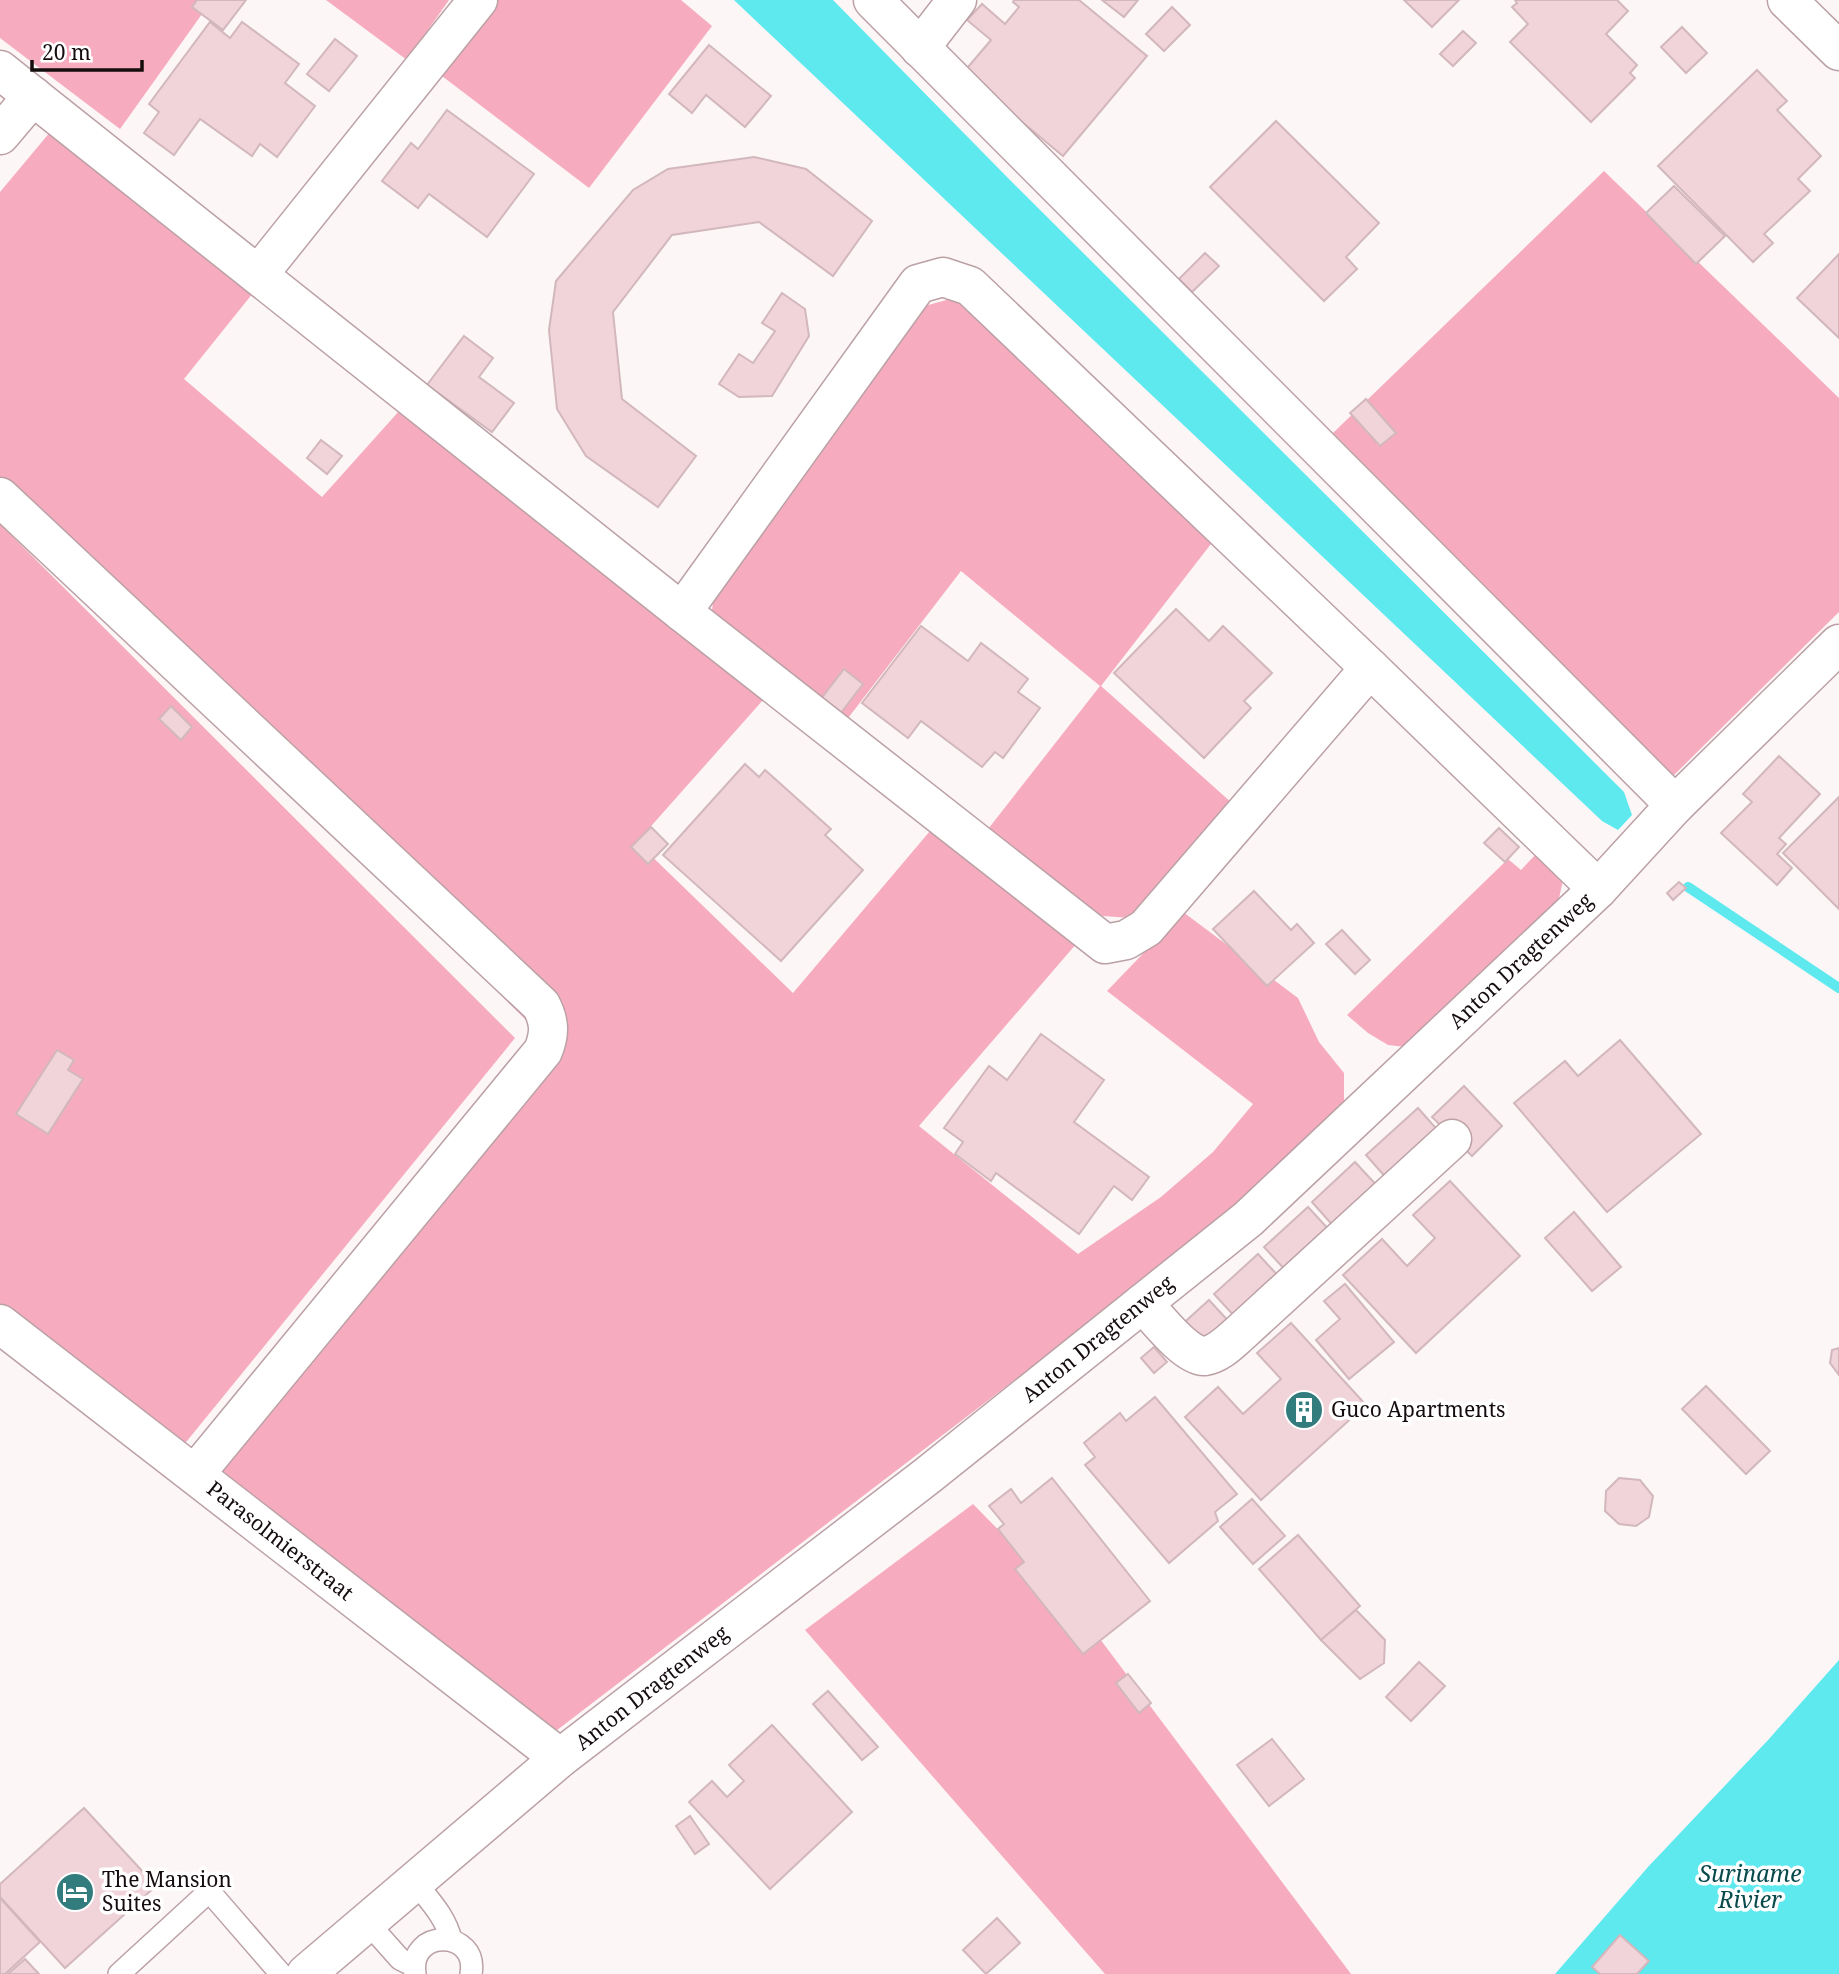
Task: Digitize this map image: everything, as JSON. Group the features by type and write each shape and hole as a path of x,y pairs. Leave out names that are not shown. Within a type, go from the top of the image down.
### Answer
{"street":[{"path":"258,275 478,0"},
{"path":"873,0 1675,805"},
{"path":"920,48 957,0"},
{"path":"1787,0 1839,51"},
{"path":"0,70 1105,944 1126,940 1146,928 1370,668"},
{"path":"0,135 33,96"},
{"path":"682,612 918,284 943,277 970,286 1598,889"},
{"path":"0,497 541,1005 547,1016 549,1037 543,1051 195,1474"},
{"name":"Anton Dragtenweg","path":"306,1974 561,1758 917,1484 1248,1219 1598,889 1675,805 1839,644"},
{"path":"1143,1303 1180,1343 1195,1355 1206,1356 1219,1350 1452,1139"},
{"name":"Parasolmierstraat","path":"0,1324 561,1758"}],"lane":[{"path":"415,1882 444,1919 451,1940"},
{"path":"119,1974 204,1896 209,1895 215,1898 281,1974"},
{"path":"367,1922 400,1959 415,1970 418,1954 426,1944 438,1939 451,1940 462,1947 470,1956 471,1974"}],"shaded area":[{"path":"0,0 212,0 120,129 0,38"},
{"path":"326,0 449,0 407,60"},
{"path":"496,0 681,0 712,26 589,188 438,73"},
{"path":"51,131 253,293 184,379 322,497 400,410 763,700 637,842 793,993 930,831 1077,943 919,1126 1078,1254 1161,1197 1213,1152 1253,1104 1107,991 1183,912 1298,998 1319,1042 1344,1073 1344,1106 1259,1193 548,1737 190,1460 540,1034 0,497 0,192"},
{"path":"1604,171 1839,398 1839,612 1673,776 1333,433"},
{"path":"950,299 978,311 1214,540 1101,686 1233,804 1130,918 1103,916 1075,906 985,833 1100,686 961,571 845,722 728,631 712,610 716,581 921,307"},
{"path":"0,524 515,1038 178,1452 0,1313"},
{"path":"1539,851 1563,880 1556,912 1406,1047 1388,1045 1368,1033 1347,1015 1508,859 1521,870"},
{"path":"973,1504 1097,1635 1351,1974 1105,1974 805,1630"}],"water":[{"path":"734,0 833,0 1624,792 1632,815 1618,830 1602,821"},
{"name":"Suriname Rivier","path":"1839,1660 1839,1974 1555,1974 1648,1867 1769,1739"}],"building":[{"path":"197,0 246,0 223,30 192,7"},
{"path":"1014,0 1079,0 1147,56 1063,156 963,73 991,40 967,20 982,4 1005,24 1019,7"},
{"path":"1102,0 1138,0 1124,17"},
{"path":"1404,0 1459,0 1432,27"},
{"path":"1515,0 1617,0 1628,11 1606,34 1637,65 1630,73 1635,78 1591,122 1510,42 1528,24 1512,7 1517,3"},
{"path":"1172,7 1190,25 1164,51 1146,34"},
{"path":"210,22 230,38 242,22 299,64 285,83 315,106 277,157 260,144 252,156 200,119 174,155 144,133 159,112 149,104"},
{"path":"1682,27 1707,53 1686,73 1661,47"},
{"path":"1463,31 1476,43 1453,66 1440,54"},
{"path":"335,39 357,56 329,91 307,74"},
{"path":"709,45 771,96 745,127 706,95 692,113 669,94"},
{"path":"1757,70 1787,101 1777,110 1821,156 1798,179 1810,191 1764,234 1773,243 1753,262 1658,166"},
{"path":"447,110 534,174 487,237 429,194 418,208 382,181 411,143 418,149"},
{"path":"1276,121 1379,223 1346,257 1357,269 1324,301 1210,187"},
{"path":"754,157 806,169 872,221 833,276 759,222 672,235 613,312 622,399 696,456 658,507 586,456 557,409 549,330 556,281 633,190 668,169"},
{"path":"1674,186 1725,236 1696,264 1646,213"},
{"path":"1205,253 1219,266 1192,292 1179,279"},
{"path":"1839,254 1839,338 1797,298"},
{"path":"782,293 805,309 809,336 772,396 739,397 719,384 739,354 753,363 775,331 762,323"},
{"path":"464,336 493,358 479,377 514,403 492,432 427,385"},
{"path":"1366,399 1396,433 1380,446 1350,413"},
{"path":"321,440 342,456 327,474 307,458"},
{"path":"1176,609 1209,641 1223,626 1272,673 1244,701 1251,708 1204,758 1114,673"},
{"path":"921,626 968,661 981,643 1028,679 1018,692 1040,708 1003,758 995,752 982,767 921,721 908,738 862,703"},
{"path":"844,669 863,684 837,718 817,704"},
{"path":"171,706 192,727 181,740 159,719"},
{"path":"1779,756 1820,794 1779,838 1786,844 1777,854 1792,868 1777,885 1721,833 1752,802 1743,794"},
{"path":"745,764 759,777 765,770 831,829 825,835 863,870 781,961 663,855"},
{"path":"1839,797 1839,909 1783,853"},
{"path":"651,827 668,844 648,864 631,847"},
{"path":"1499,828 1519,847 1505,862 1484,843"},
{"path":"1679,882 1686,888 1673,900 1667,893"},
{"path":"1254,891 1291,930 1297,924 1314,943 1267,986 1213,929"},
{"path":"1342,930 1370,960 1355,974 1326,944"},
{"path":"1041,1034 1104,1080 1074,1122 1149,1177 1132,1200 1114,1186 1079,1234 996,1173 991,1181 955,1154 963,1142 944,1128 989,1066 1007,1080"},
{"path":"1620,1040 1701,1134 1607,1212 1514,1103 1565,1061 1578,1076"},
{"path":"57,1050 74,1060 68,1070 83,1079 48,1134 16,1114"},
{"path":"1464,1086 1502,1126 1472,1156 1432,1117"},
{"path":"1418,1108 1441,1134 1389,1181 1366,1155"},
{"path":"1355,1162 1380,1189 1336,1229 1312,1202"},
{"path":"1450,1181 1520,1256 1416,1353 1343,1275 1382,1239 1407,1266 1435,1238 1413,1215"},
{"path":"1308,1207 1332,1233 1288,1273 1264,1247"},
{"path":"1574,1212 1621,1267 1592,1291 1545,1238"},
{"path":"1258,1254 1282,1280 1238,1320 1214,1294"},
{"path":"1345,1284 1394,1342 1349,1379 1316,1340 1340,1319 1324,1301"},
{"path":"1209,1300 1232,1325 1200,1354 1177,1329"},
{"name":"Guco Apartments","path":"1291,1323 1366,1405 1261,1500 1185,1417 1218,1387 1243,1414 1281,1379 1257,1353"},
{"path":"1154,1347 1167,1362 1154,1373 1141,1358"},
{"path":"1839,1348 1839,1375 1830,1363 1832,1350"},
{"path":"1706,1386 1770,1451 1746,1474 1682,1409"},
{"path":"1155,1397 1237,1494 1215,1512 1218,1521 1169,1563 1085,1465 1095,1457 1084,1443 1120,1413 1126,1421"},
{"path":"1052,1478 1150,1601 1083,1654 1015,1569 1024,1562 998,1529 1004,1524 989,1506 1011,1489 1021,1503"},
{"path":"1619,1478 1640,1480 1653,1496 1649,1517 1636,1526 1619,1524 1605,1511 1606,1491"},
{"path":"1252,1499 1285,1536 1253,1564 1220,1527"},
{"path":"1298,1535 1360,1606 1321,1640 1259,1569"},
{"path":"1356,1610 1385,1640 1384,1663 1360,1679 1321,1640"},
{"path":"1419,1662 1445,1686 1411,1721 1386,1697"},
{"path":"1128,1674 1151,1703 1139,1713 1116,1683"},
{"path":"828,1691 878,1747 862,1760 813,1704"},
{"path":"772,1725 852,1812 770,1889 689,1802 712,1781 727,1797 744,1781 729,1765"},
{"path":"1272,1739 1304,1779 1269,1806 1237,1765"},
{"name":"The Mansion Suites","path":"84,1808 156,1886 65,1968 0,1897 0,1884"},
{"path":"690,1816 709,1844 695,1854 676,1826"},
{"path":"0,1898 40,1942 5,1974 0,1974"},
{"path":"997,1918 1020,1943 986,1974 963,1950"},
{"path":"1620,1935 1649,1961 1637,1974 1600,1974 1592,1967"},
{"path":"25,1959 39,1974 8,1974"}],"waterway":[{"path":"1688,887 1839,988"}],"place":[{"name":"Guco Apartments","path":"1304,1410"},
{"name":"The Mansion Suites","path":"75,1892"}]}
